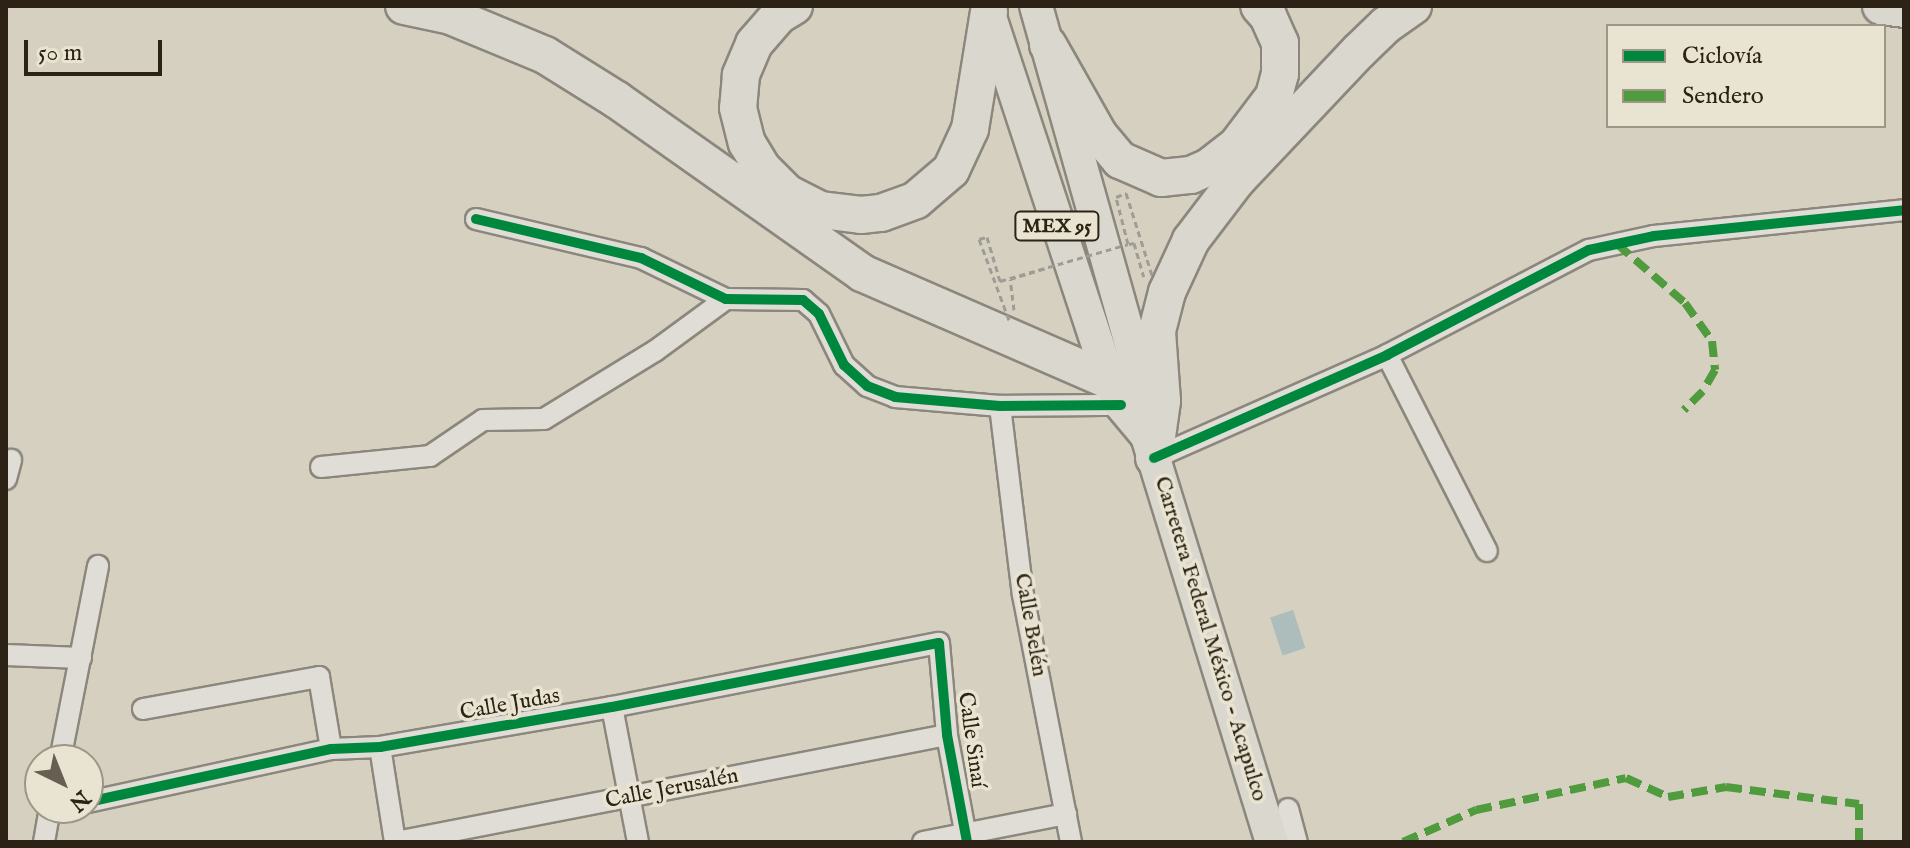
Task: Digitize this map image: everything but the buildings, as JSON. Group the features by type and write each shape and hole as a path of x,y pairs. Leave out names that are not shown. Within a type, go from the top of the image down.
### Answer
{"highway":[{"path":"404,6 451,16 545,55 629,108 862,273 1116,393"},
{"path":"794,6 779,15 760,37 741,75 738,108 747,143 762,168 787,193 821,210 861,215 881,213 916,200 951,170 970,129 988,9"},
{"path":"1048,45 1099,135 1120,160 1161,178 1191,175 1209,167 1237,145 1274,96 1280,74 1280,43 1268,16 1259,6"},
{"path":"1150,447 1162,401 1157,331 1167,292 1191,240 1225,193 1359,51 1386,25 1413,6"},
{"path":"1881,6 1904,9"}],"main road":[{"name":"MEX 95","path":"1036,6 1147,400 1150,447"},
{"name":"MEX 95","path":"988,9 1068,262 1116,393 1150,447"},
{"name":"Carretera Federal México - Acapulco","path":"1150,447 1272,842"}],"street":[{"path":"1150,447 1387,355 1589,250 1654,236 1904,210"},
{"path":"476,219 641,258 726,299 803,300 819,314 844,365 867,386 895,397 1000,406 1116,393"},
{"path":"321,467 430,456 483,420 544,419 655,351 726,299"},
{"path":"1387,355 1487,551"},
{"name":"Calle Belén","path":"1000,406 1023,595 1071,842"},
{"path":"63,744 98,566"},
{"name":"Calle Judas","path":"104,799 331,749 380,747 612,707 939,643"},
{"name":"Calle Sinaí","path":"939,643 947,735 967,837"},
{"path":"6,655 81,658"},
{"path":"143,709 319,677 331,749"},
{"path":"612,707 638,842"},
{"name":"Calle Jerusalén","path":"396,842 947,735"},
{"path":"380,747 396,842"},
{"path":"1288,809 1297,842"},
{"path":"923,842 967,837 1066,814"}],"path":[{"path":"1068,262 1010,279 1015,318 1009,320 979,239 987,237 1000,281 1128,244 1116,197 1126,193 1153,278"}],"shaded area":[{"path":"1293,610 1305,648 1283,655 1270,617"}],"marked path":[{"path":"1617,244 1685,303 1712,341 1715,370 1703,391 1684,410"},
{"path":"1403,842 1476,810 1626,778 1668,797 1726,787 1859,804 1859,842"}],"cycle path":[{"path":"1154,458 1387,355 1589,250 1654,236 1904,210"},
{"path":"476,219 641,258 726,299 803,300 819,314 844,365 867,386 895,397 1000,406 1121,405"},
{"path":"104,799 331,749 380,747 612,707 939,643 947,735 967,842"}]}
